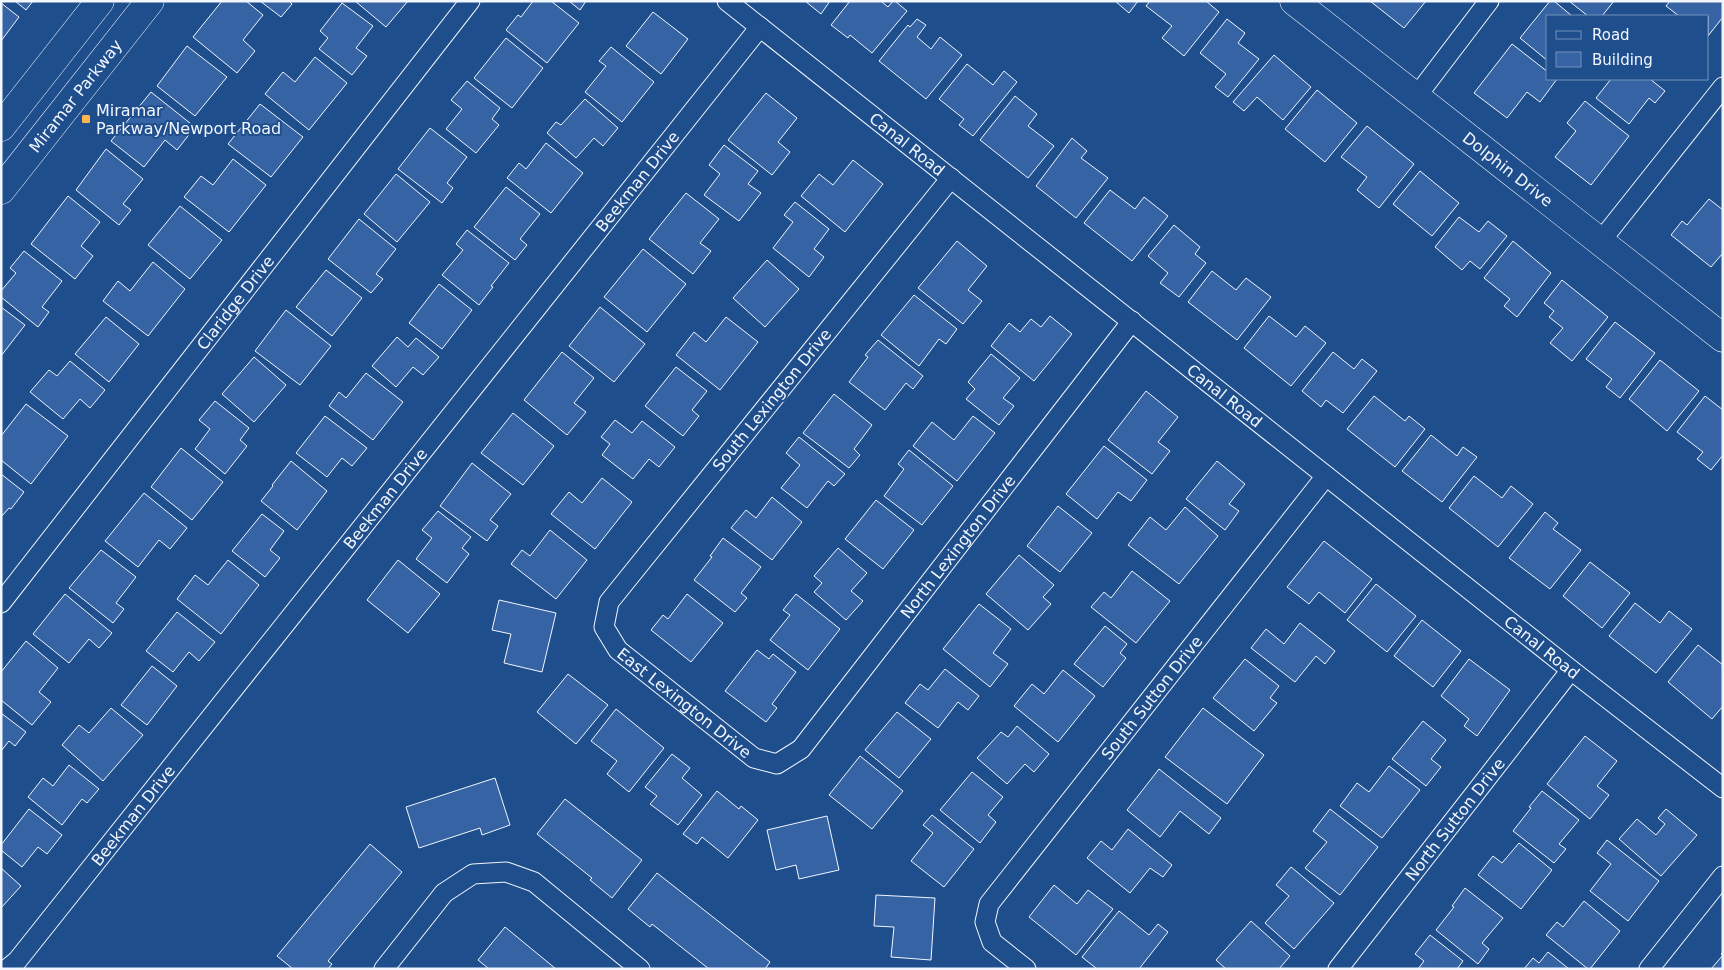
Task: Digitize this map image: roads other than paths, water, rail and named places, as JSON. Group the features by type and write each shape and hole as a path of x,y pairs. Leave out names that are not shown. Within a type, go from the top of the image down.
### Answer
{"street":[{"path":"1,127 100,1"},
{"name":"Miramar Parkway","path":"1,190 150,1"},
{"name":"Claridge Drive","path":"1,603 470,1"},
{"name":"Canal Road","path":"727,1 1571,670 1723,788"},
{"name":"Dolphin Drive","path":"1294,1 1723,338"},
{"path":"1416,97 1489,1"},
{"name":"Beekman Drive","path":"7,969 24,954 760,27"},
{"path":"1600,242 1723,87"},
{"name":"South Lexington Drive","path":"604,627 609,602 951,178"},
{"name":"North Lexington Drive","path":"777,764 801,749 1132,322"},
{"name":"South Sutton Drive","path":"1026,969 992,942 985,922 989,904 1326,476"},
{"name":"East Lexington Drive","path":"604,627 618,650 754,758 777,764"},
{"name":"North Sutton Drive","path":"1338,969 1571,670"},
{"path":"384,969 444,893 473,874 506,872 534,882 640,969"},
{"path":"1649,969 1723,876"}],"place":[{"name":"Miramar Parkway/Newport Road","path":"86,119"}]}
